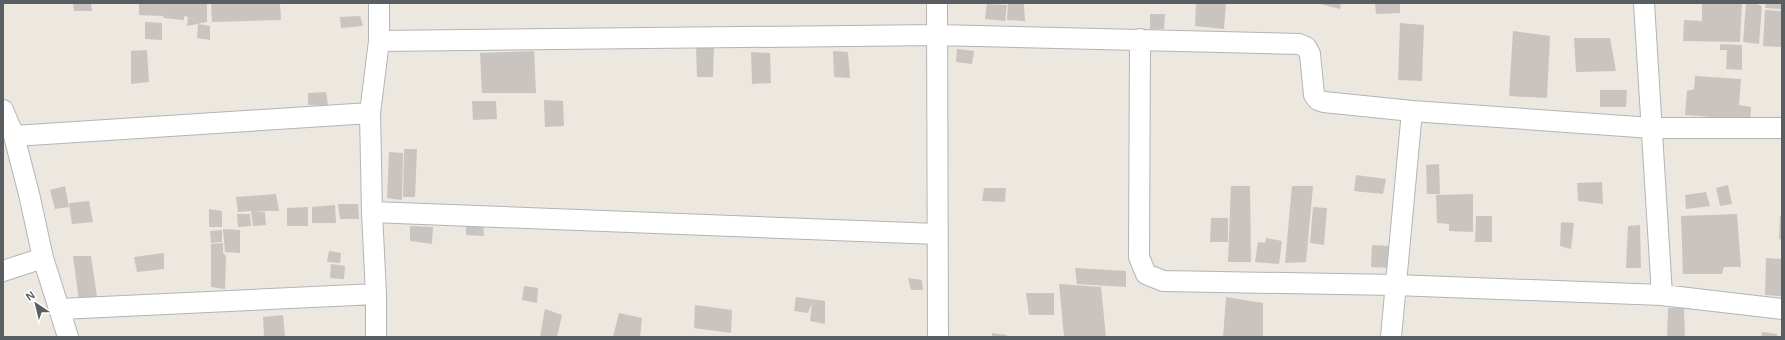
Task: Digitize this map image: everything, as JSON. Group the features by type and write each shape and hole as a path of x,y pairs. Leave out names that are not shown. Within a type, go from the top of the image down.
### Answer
{"street":[{"path":"376,337 370,113 379,41 380,3"},
{"path":"937,3 938,337"},
{"path":"1644,3 1662,295"},
{"path":"379,41 937,35 1298,44 1306,47 1310,54 1314,95 1318,100 1324,102 1412,111 1652,128 1782,128"},
{"path":"1140,39 1139,257 1146,274 1164,281 1395,285 1662,295 1782,309"},
{"path":"3,110 14,136 43,258 68,337"},
{"path":"1391,337 1412,111"},
{"path":"14,136 370,113"},
{"path":"372,212 937,234"},
{"path":"3,271 43,258"},
{"path":"60,309 376,294"}],"building":[{"path":"73,3 91,3 92,11 74,11"},
{"path":"139,3 207,3 207,22 187,26 188,17 184,16 184,20 164,18 163,16 139,15"},
{"path":"211,3 280,3 281,20 212,22"},
{"path":"1196,3 1226,3 1224,29 1195,26"},
{"path":"1317,3 1341,3 1340,9"},
{"path":"1375,3 1400,3 1400,13 1376,14"},
{"path":"1702,3 1742,3 1740,42 1683,41 1684,20 1702,21"},
{"path":"1746,3 1754,3 1762,6 1759,44 1743,42"},
{"path":"1766,3 1782,3 1782,9 1765,8"},
{"path":"987,4 1007,5 1005,21 985,19"},
{"path":"1008,4 1024,4 1025,21 1007,20"},
{"path":"1765,10 1782,11 1782,47 1763,46"},
{"path":"1150,14 1165,14 1164,29 1150,29"},
{"path":"360,16 363,26 341,28 340,17"},
{"path":"145,22 162,23 162,40 145,39"},
{"path":"1400,23 1424,25 1422,81 1398,80"},
{"path":"198,24 210,26 210,40 197,38"},
{"path":"1513,31 1550,36 1547,98 1509,96"},
{"path":"1574,38 1610,38 1616,71 1576,72"},
{"path":"1720,44 1742,45 1742,70 1726,69 1727,50 1720,50"},
{"path":"696,46 714,48 713,77 697,77"},
{"path":"957,49 974,51 972,64 956,62"},
{"path":"147,50 149,82 131,84 131,51"},
{"path":"534,51 536,93 482,93 480,53"},
{"path":"833,51 848,52 850,78 834,77"},
{"path":"751,52 770,53 771,83 752,84"},
{"path":"1695,76 1741,79 1739,105 1751,107 1750,123 1738,119 1685,115 1687,91 1694,89"},
{"path":"1600,90 1627,90 1626,107 1600,107"},
{"path":"326,92 328,105 308,105 308,93"},
{"path":"544,100 563,101 564,126 545,127"},
{"path":"472,101 496,101 497,119 473,120"},
{"path":"404,149 417,149 415,197 403,197"},
{"path":"389,152 403,153 402,200 387,198"},
{"path":"1439,164 1440,194 1427,194 1426,165"},
{"path":"1356,175 1386,179 1383,194 1354,191"},
{"path":"1602,182 1603,204 1578,201 1577,183"},
{"path":"1728,185 1732,204 1720,206 1716,188"},
{"path":"65,186 69,207 55,209 50,190"},
{"path":"1231,186 1250,186 1251,262 1228,262"},
{"path":"1292,186 1313,186 1306,262 1285,263"},
{"path":"984,188 1006,188 1005,202 982,201"},
{"path":"1706,192 1710,206 1686,209 1685,195"},
{"path":"276,194 279,211 254,211 265,212 266,225 253,226 251,211 238,212 236,197"},
{"path":"1473,194 1473,232 1449,231 1449,224 1437,223 1436,195"},
{"path":"89,201 93,222 72,224 69,203"},
{"path":"338,204 358,204 359,219 340,219"},
{"path":"335,205 336,223 312,223 312,207"},
{"path":"308,207 308,226 287,226 287,208"},
{"path":"1313,207 1327,208 1324,245 1310,243"},
{"path":"209,209 222,211 222,227 209,227"},
{"path":"237,214 250,214 251,226 238,227"},
{"path":"1737,214 1741,267 1724,267 1722,274 1683,274 1681,216"},
{"path":"1476,216 1492,216 1492,242 1475,242"},
{"path":"1780,216 1782,216 1782,240 1779,239"},
{"path":"1211,218 1228,218 1228,242 1210,242"},
{"path":"466,221 483,222 484,236 466,235"},
{"path":"1561,222 1574,223 1571,249 1560,246"},
{"path":"1640,225 1641,268 1626,268 1628,226"},
{"path":"410,226 433,227 432,244 410,241"},
{"path":"223,229 240,230 240,253 225,252"},
{"path":"222,230 222,242 211,243 210,231"},
{"path":"1266,238 1282,241 1279,264 1255,262 1258,242 1265,243"},
{"path":"223,243 223,253 226,256 225,289 211,287 211,244"},
{"path":"1372,245 1391,246 1391,268 1371,267"},
{"path":"329,251 341,253 340,263 327,262"},
{"path":"164,253 164,269 137,272 134,257"},
{"path":"73,256 91,256 97,297 79,301"},
{"path":"1766,258 1782,259 1782,296 1765,295"},
{"path":"331,264 345,266 344,279 330,278"},
{"path":"1075,268 1126,271 1126,287 1077,284"},
{"path":"908,278 922,280 923,290 911,290"},
{"path":"1059,284 1101,287 1106,337 1064,337"},
{"path":"524,286 538,288 537,303 522,300"},
{"path":"1026,293 1054,293 1054,315 1029,315"},
{"path":"796,297 825,301 825,324 810,321 812,302 808,313 794,311"},
{"path":"1226,297 1263,303 1263,337 1223,337"},
{"path":"695,305 732,310 731,333 694,328"},
{"path":"1668,308 1684,308 1685,337 1667,337"},
{"path":"545,309 562,315 557,337 540,337"},
{"path":"619,313 642,318 640,337 613,337"},
{"path":"283,315 285,337 264,337 263,317"},
{"path":"1762,332 1777,334 1777,337 1761,337"},
{"path":"992,333 1007,335 1007,337 992,337"}]}
